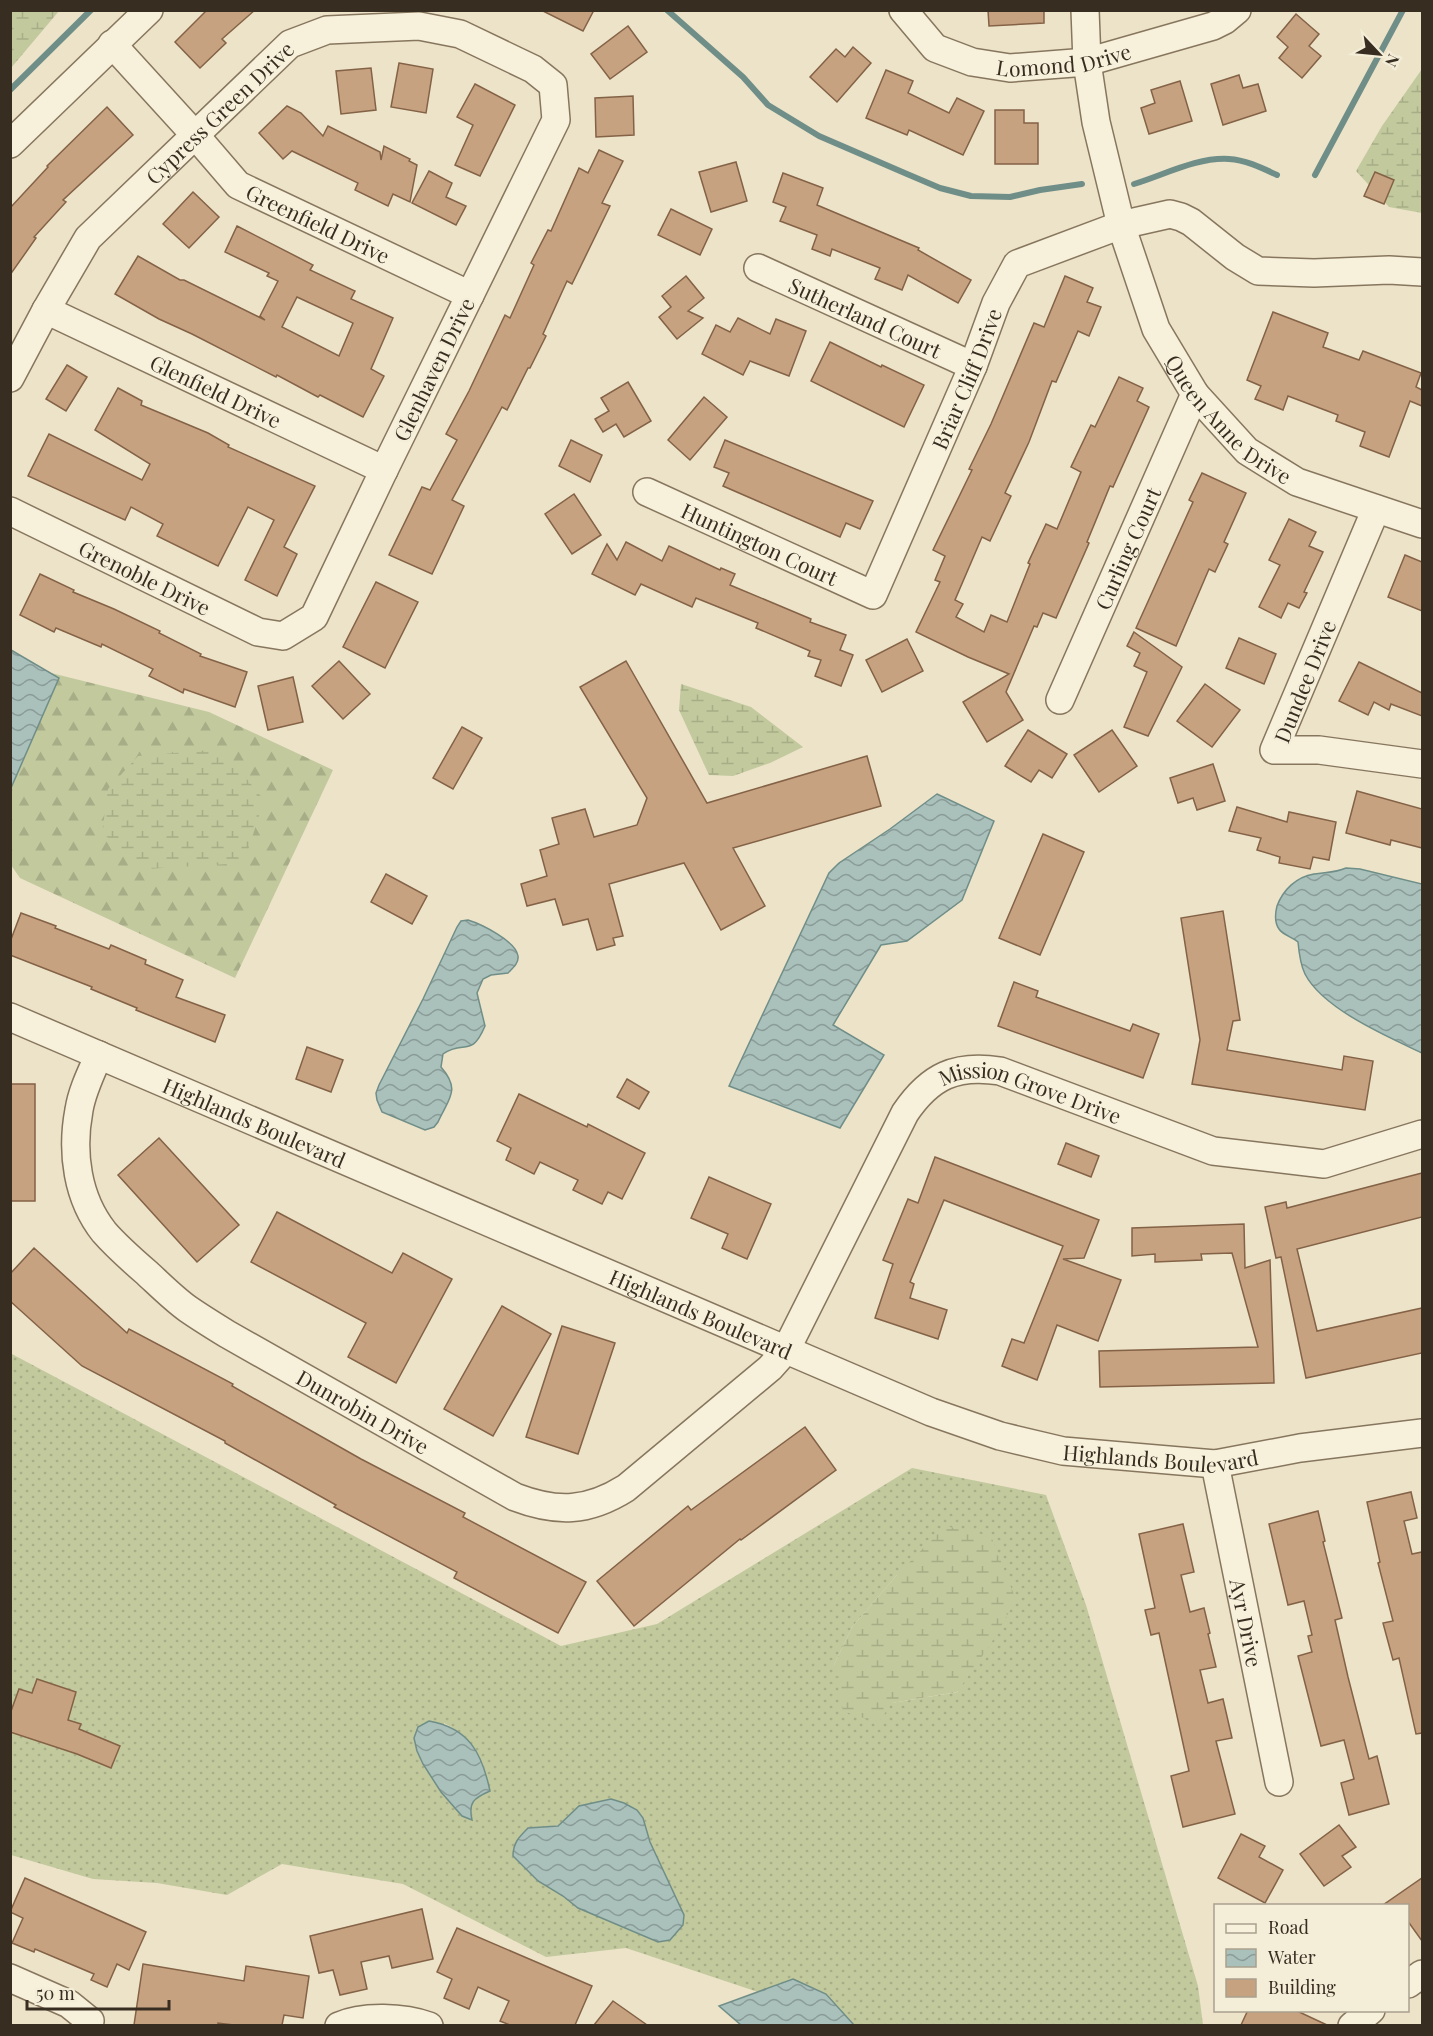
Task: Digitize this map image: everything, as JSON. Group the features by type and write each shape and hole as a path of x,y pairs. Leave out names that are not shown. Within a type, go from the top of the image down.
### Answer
{"street":[{"path":"10,144 149,10"},
{"name":"Lomond Drive","path":"903,10 935,48 972,62 1010,68 1087,62 1213,26 1237,10"},
{"name":"Queen Anne Drive","path":"1085,10 1087,62 1096,122 1121,225 1156,329 1195,394 1247,451 1297,482 1422,524"},
{"name":"Cypress Green Drive","path":"10,378 88,238 290,44 327,30 418,26 459,34 533,69 553,85"},
{"name":"Greenfield Drive","path":"112,45 238,185 470,295"},
{"name":"Glenhaven Drive","path":"283,636 314,617 556,120 553,85"},
{"name":"Briar Cliff Drive","path":"873,595 973,366 996,303 1017,264 1121,225 1157,215 1170,214 1191,222 1246,264 1258,270 1336,273 1389,270 1422,272"},
{"name":"Sutherland Court","path":"758,268 973,366"},
{"name":"Glenfield Drive","path":"46,310 384,470"},
{"name":"Curling Court","path":"1060,700 1195,394"},
{"name":"Huntington Court","path":"647,492 873,595"},
{"name":"Dundee Drive","path":"1376,509 1275,750 1319,750 1422,764"},
{"name":"Grenoble Drive","path":"10,511 258,632 283,636"},
{"name":"Highlands Boulevard","path":"10,1017 931,1412 1000,1436 1089,1455 1215,1464 1300,1448 1422,1433"},
{"name":"Dunrobin Drive","path":"99,1054 85,1086 79,1109 76,1135 77,1167 81,1187 90,1209 103,1230 121,1250 187,1308 227,1334 515,1497 545,1506 574,1509 590,1506 612,1497 649,1470 762,1376 786,1350"},
{"name":"Mission Grove Drive","path":"786,1350 905,1113 914,1099 927,1086 951,1072 984,1069 1000,1071 1213,1150 1324,1164 1422,1134"},
{"name":"Ayr Drive","path":"1215,1464 1280,1782"},
{"path":"1409,1983 1422,1974"},
{"path":"10,1978 69,2004 90,2020 89,2025"},
{"path":"1352,2025 1368,2012"},
{"path":"339,2025 365,2019 416,2021 429,2025"}],"green space":[{"path":"10,11 59,11 11,68 10,68"},
{"path":"1422,69 1422,213 1389,207 1356,171 1382,126"},
{"path":"51,673 209,712 333,770 235,978 20,878 11,865 11,788 59,678"},
{"path":"681,684 751,707 803,747 770,763 733,776 709,775 679,710"},
{"path":"222,749 264,800 244,863 146,869 102,833 108,789 138,756"},
{"path":"10,1353 561,1646 657,1624 912,1468 1046,1495 1086,1605 1198,1986 1203,2025 854,2025 826,1994 793,1979 758,1992 626,1948 546,1957 403,1884 282,1864 227,1895 157,1883 93,1879 11,1855","holes":["897,1575 958,1692 892,1703 834,1665 852,1627","444,1723 455,1729 469,1743 479,1760 490,1791 480,1796 472,1804 472,1819 462,1816 441,1792","643,1818 650,1842 679,1903 658,1942 578,1908 538,1881 513,1856 517,1840 528,1828"]},
{"path":"945,1526 991,1536 1016,1600 990,1645 957,1692 892,1703 878,1723 843,1711 834,1665 852,1627 897,1575"}],"water":[{"path":"11,650 59,678 11,788"},
{"path":"937,794 994,821 962,900 907,941 881,945 833,1025 884,1055 840,1128 729,1086 829,873 839,863"},
{"path":"1346,868 1360,869 1422,884 1422,1053 1358,1021 1326,999 1305,974 1298,942 1283,933 1277,926 1275,918 1277,906 1291,885 1307,876"},
{"path":"468,920 505,939 516,950 518,961 508,973 491,975 483,979 477,993 485,1026 480,1036 471,1045 443,1054 441,1067 451,1082 451,1094 438,1122 434,1127 425,1130 382,1112 376,1093 457,927 461,921"},
{"path":"429,1721 443,1724 464,1736 472,1744 483,1765 490,1791 474,1801 471,1809 472,1820 462,1816 441,1792 417,1751 414,1738 418,1727"},
{"path":"611,1799 637,1810 643,1818 650,1842 684,1915 683,1925 670,1940 658,1942 578,1908 538,1881 513,1856 517,1840 528,1828 558,1826 579,1806"},
{"path":"793,1979 826,1994 854,2025 741,2025 719,2006"}],"building":[{"path":"207,10 255,10 222,39 226,43 200,68 175,42"},
{"path":"541,10 594,10 583,31"},
{"path":"988,10 1044,10 1044,23 989,26"},
{"path":"1296,14 1319,34 1309,46 1321,56 1302,78 1279,58 1288,47 1277,37"},
{"path":"628,26 647,52 610,79 591,54"},
{"path":"853,47 871,63 837,102 810,77 836,49 845,57"},
{"path":"399,63 433,69 426,113 391,107"},
{"path":"371,68 376,110 341,114 336,71"},
{"path":"886,70 913,81 908,93 949,113 957,98 984,111 963,155 909,130 907,135 866,118"},
{"path":"1239,75 1243,88 1258,84 1266,111 1223,125 1211,84"},
{"path":"1180,81 1192,121 1149,134 1141,108 1155,103 1151,90"},
{"path":"475,84 515,105 480,176 455,165 473,125 457,117"},
{"path":"633,96 634,135 596,137 595,98"},
{"path":"287,106 301,113 323,136 328,126 380,152 381,160 384,146 410,159 409,161 417,165 410,202 393,194 388,206 355,190 358,183 292,151 283,159 259,133"},
{"path":"107,107 133,135 63,200 66,202 34,237 36,238 10,275 10,208 47,166"},
{"path":"995,110 1024,110 1024,123 1038,123 1038,164 995,164"},
{"path":"599,150 623,161 602,203 610,206 572,284 567,281 543,334 546,336 530,368 507,410 502,407 452,500 464,506 432,574 389,555 422,487 430,490 457,440 446,434 505,315 510,318 534,265 531,263 548,230 551,231 579,168 588,173"},
{"path":"736,162 747,201 711,212 699,172"},
{"path":"429,171 452,183 446,197 466,206 456,225 412,203"},
{"path":"1375,172 1394,180 1384,204 1364,196"},
{"path":"783,173 823,188 817,205 919,248 918,250 971,280 958,303 908,275 902,290 875,279 880,268 832,249 830,256 812,249 817,235 780,221 786,207 773,202"},
{"path":"193,192 219,217 189,248 163,224"},
{"path":"671,209 712,229 700,255 658,235"},
{"path":"237,226 313,265 310,270 355,291 351,299 393,318 371,369 384,376 363,417 159,319 115,294 138,256 180,280 265,320 260,316 278,281 267,276 269,273 225,252","holes":["297,297 353,323 339,356 282,327"]},
{"path":"686,276 704,298 688,311 703,318 677,339 659,317 671,307 662,296"},
{"path":"1065,276 1093,288 1087,302 1101,307 1089,336 1078,331 1056,382 1052,381 1029,442 1005,493 1011,496 990,541 982,537 955,600 963,604 956,617 984,632 991,615 1007,622 1030,564 1028,563 1046,524 1057,529 1081,472 1071,467 1091,425 1095,427 1119,377 1143,388 1137,401 1149,407 1113,487 1110,486 1087,542 1089,543 1056,618 1043,613 1037,627 1034,626 1006,692 1023,720 987,742 963,702 1009,674 916,632 940,582 935,580 945,556 933,550 972,470 969,469 1034,323 1044,327"},
{"path":"1273,312 1328,333 1323,347 1359,360 1363,351 1421,373 1416,387 1422,390 1422,406 1410,401 1389,457 1360,446 1365,432 1336,421 1338,415 1288,396 1283,410 1255,399 1261,386 1247,380"},
{"path":"738,318 770,334 776,319 806,331 789,376 750,361 743,375 702,354 716,325 730,332"},
{"path":"830,342 924,385 904,427 811,381"},
{"path":"67,365 87,377 66,411 46,399"},
{"path":"628,382 651,421 624,437 616,424 603,432 595,419 609,411 601,398"},
{"path":"118,388 142,401 141,405 208,433 229,445 228,447 315,486 284,547 297,554 277,596 245,580 274,520 248,507 218,566 157,536 163,524 131,507 125,520 28,476 49,434 142,480 150,464 95,430"},
{"path":"704,397 727,417 690,460 668,440"},
{"path":"571,440 602,455 590,482 559,466"},
{"path":"725,440 873,501 860,529 846,523 840,537 723,486 729,473 714,467"},
{"path":"1202,473 1246,493 1224,542 1228,544 1215,572 1209,569 1176,646 1136,628 1193,502 1189,500"},
{"path":"574,494 601,535 572,554 545,514"},
{"path":"1289,519 1316,532 1309,546 1323,552 1299,608 1288,603 1281,618 1259,607 1280,565 1269,560"},
{"path":"626,542 662,561 669,546 720,570 721,568 735,574 730,585 811,619 810,622 846,635 840,650 853,655 841,686 815,676 821,660 808,656 810,651 756,628 758,623 696,598 692,607 641,584 635,595 592,574 607,544 617,560"},
{"path":"1405,555 1422,562 1422,611 1388,597"},
{"path":"40,574 74,590 73,592 160,631 159,633 201,654 200,656 247,672 235,707 184,689 183,693 149,676 153,669 102,644 101,647 56,628 54,632 20,615"},
{"path":"376,582 418,602 385,668 343,647"},
{"path":"1134,632 1182,667 1148,736 1124,727 1147,672 1134,666 1140,653 1127,646"},
{"path":"1239,638 1276,654 1264,684 1226,668"},
{"path":"907,639 923,671 882,692 866,660"},
{"path":"339,661 370,694 343,719 312,686"},
{"path":"626,661 707,803 867,756 881,806 733,848 765,906 721,930 684,863 609,884 623,936 613,938 615,945 597,950 588,919 563,925 555,899 527,906 521,884 547,876 540,850 559,844 552,818 585,809 594,837 637,825 647,798 580,687"},
{"path":"1359,662 1422,693 1422,716 1391,704 1389,710 1374,702 1368,715 1339,701"},
{"path":"293,677 303,722 268,730 258,686"},
{"path":"1205,684 1240,710 1212,747 1177,721"},
{"path":"462,727 482,738 453,789 433,778"},
{"path":"1028,730 1067,754 1052,778 1039,770 1031,782 1005,766"},
{"path":"1112,730 1137,766 1099,792 1074,755"},
{"path":"1213,764 1225,801 1197,810 1193,798 1178,803 1170,778"},
{"path":"1357,791 1422,809 1422,848 1391,840 1390,845 1346,833"},
{"path":"1237,807 1287,822 1289,812 1336,822 1329,860 1313,857 1310,869 1279,863 1280,857 1257,850 1261,838 1229,831"},
{"path":"1043,834 1084,852 1040,955 999,938"},
{"path":"386,874 427,896 412,924 371,902"},
{"path":"1223,911 1240,1020 1233,1021 1227,1050 1342,1070 1344,1056 1373,1061 1365,1110 1192,1084 1200,1040 1181,918"},
{"path":"21,913 109,949 111,945 146,960 145,964 183,980 176,997 225,1015 215,1042 136,1010 137,1008 91,989 92,987 10,955 10,942"},
{"path":"1014,982 1038,991 1036,997 1130,1031 1133,1024 1159,1034 1143,1078 998,1026"},
{"path":"307,1047 343,1060 331,1092 296,1079"},
{"path":"627,1079 649,1092 639,1109 617,1097"},
{"path":"10,1084 35,1084 35,1201 10,1201"},
{"path":"519,1094 587,1127 588,1124 645,1153 622,1199 608,1192 602,1204 573,1190 578,1180 540,1162 534,1174 506,1160 511,1148 497,1141"},
{"path":"159,1138 239,1225 197,1262 118,1175"},
{"path":"1066,1143 1099,1156 1091,1177 1058,1164"},
{"path":"935,1157 1099,1220 1084,1258 1063,1259 1121,1280 1098,1341 1057,1325 1037,1380 1002,1366 1012,1339 1024,1343 1063,1246 944,1200 910,1282 914,1284 910,1298 947,1310 938,1339 875,1318 893,1264 883,1260 908,1199 918,1203"},
{"path":"1422,1173 1422,1217 1297,1249 1317,1331 1422,1308 1422,1353 1306,1378 1281,1257 1276,1258 1265,1207 1286,1202 1287,1208"},
{"path":"709,1177 771,1204 747,1259 722,1248 728,1234 691,1218"},
{"path":"277,1212 392,1273 403,1253 452,1279 396,1383 348,1357 366,1323 251,1262"},
{"path":"1244,1224 1245,1268 1270,1260 1274,1383 1100,1387 1099,1351 1258,1347 1232,1253 1201,1254 1202,1260 1155,1262 1155,1254 1132,1256 1132,1228"},
{"path":"34,1248 127,1333 129,1329 233,1384 232,1386 361,1459 465,1513 463,1517 586,1582 558,1633 454,1578 457,1572 334,1507 336,1505 225,1441 82,1366 10,1301 10,1274"},
{"path":"502,1306 551,1334 493,1436 444,1409"},
{"path":"562,1326 615,1343 578,1454 526,1437"},
{"path":"805,1427 836,1470 740,1539 634,1626 597,1581 688,1506 691,1510"},
{"path":"1411,1492 1417,1518 1404,1521 1412,1554 1422,1552 1422,1733 1416,1734 1399,1658 1393,1660 1383,1623 1393,1621 1378,1563 1380,1562 1367,1502"},
{"path":"1318,1511 1325,1541 1323,1542 1342,1618 1335,1620 1348,1677 1369,1759 1377,1756 1389,1804 1349,1815 1341,1783 1354,1779 1344,1740 1321,1746 1298,1656 1312,1652 1308,1636 1312,1635 1304,1601 1288,1605 1269,1524"},
{"path":"1183,1524 1194,1572 1181,1575 1190,1612 1204,1608 1210,1633 1208,1634 1216,1667 1200,1670 1208,1703 1223,1699 1232,1738 1216,1741 1235,1814 1183,1827 1171,1776 1189,1771 1159,1633 1151,1635 1145,1610 1155,1608 1139,1534"},
{"path":"37,1679 76,1692 68,1720 81,1724 79,1729 120,1746 111,1768 10,1732 10,1714 19,1689 32,1693"},
{"path":"1339,1825 1356,1847 1342,1856 1351,1867 1324,1886 1300,1854"},
{"path":"1241,1834 1265,1846 1259,1857 1283,1870 1265,1903 1218,1878"},
{"path":"25,1878 146,1932 129,1970 117,1964 107,1987 91,1980 94,1974 35,1949 34,1952 12,1943 23,1918 10,1912"},
{"path":"1422,1878 1422,1941 1409,1923 1409,1904 1384,1904"},
{"path":"422,1909 433,1959 392,1968 389,1956 361,1962 367,1989 340,1995 333,1970 319,1973 310,1936"},
{"path":"457,1928 592,1986 575,2025 510,2025 500,2021 509,2001 478,1987 469,2009 444,1998 452,1979 437,1972"},
{"path":"143,1964 244,1981 246,1966 309,1976 303,2018 284,2015 282,2025 218,2023 218,2025 134,2025"},
{"path":"613,2001 647,2025 594,2025"},
{"path":"1247,2012 1299,2012 1327,2025 1241,2025"}],"waterway":[{"path":"10,90 91,10"},
{"path":"667,10 743,77 768,105 819,136 940,188 971,196 1010,197 1082,184"},
{"path":"1315,175 1403,10"},
{"path":"1134,184 1193,164 1217,159 1242,161 1277,175"}]}
